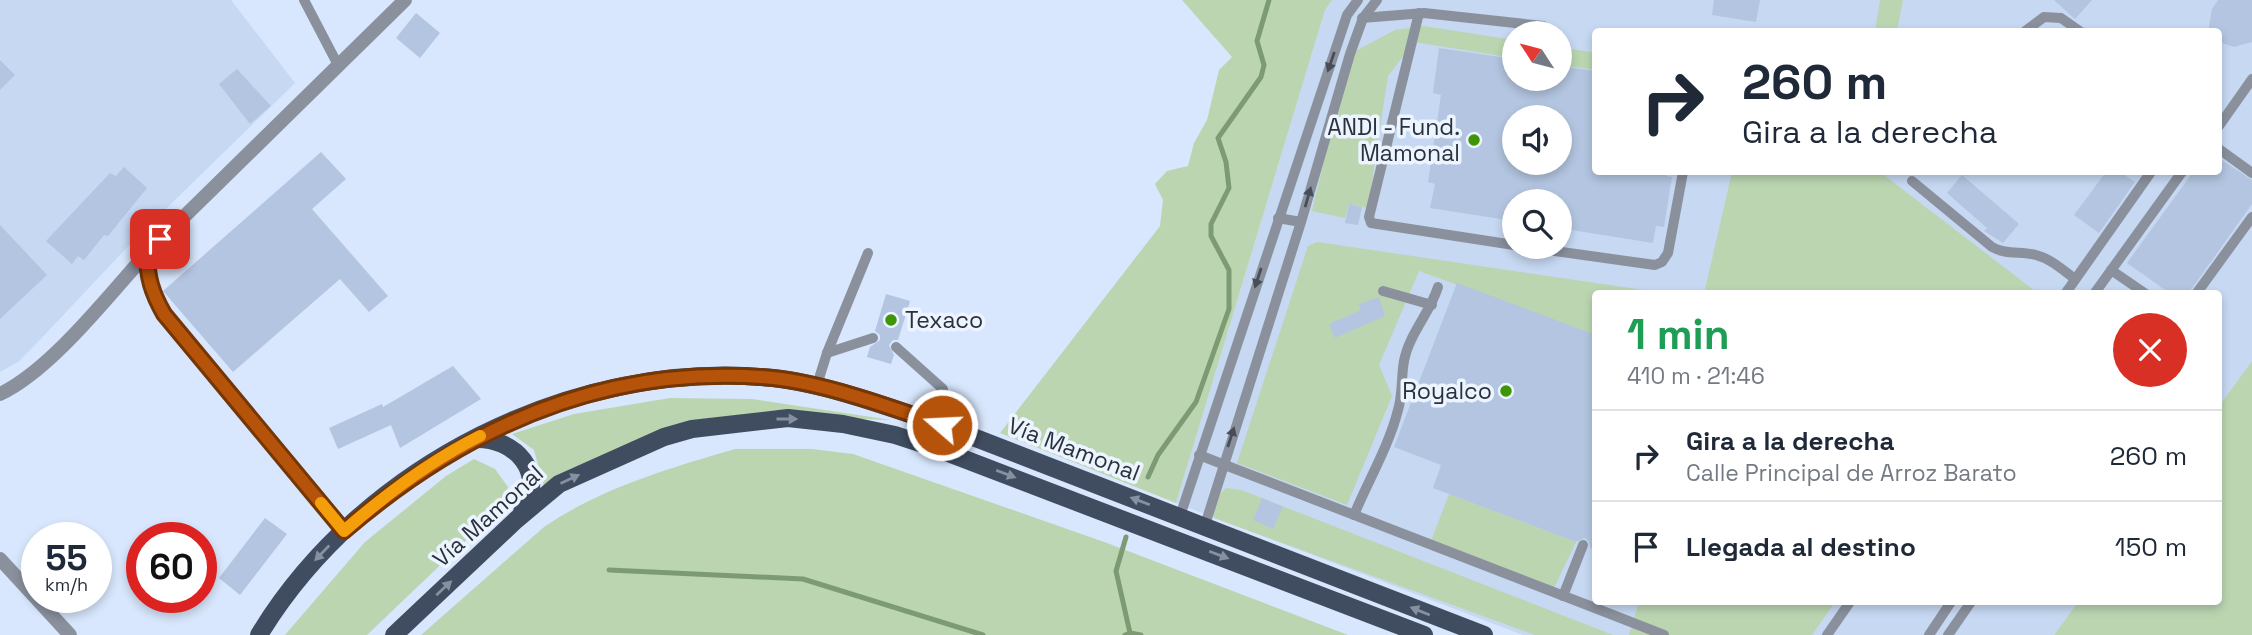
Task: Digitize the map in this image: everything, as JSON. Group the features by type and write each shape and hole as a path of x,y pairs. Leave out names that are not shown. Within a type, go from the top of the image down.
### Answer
{"main road":[{"name":"Vía Mamonal","path":"262,632 316,560 344,531 384,496 474,439 548,406 646,381 764,378 816,388 942,425 1484,635"},
{"name":"Vía Mamonal","path":"394,635 516,520 559,484 664,437 692,429 788,418 843,424 895,435 938,449 1424,635"},
{"path":"474,439 489,438 504,442 517,451 526,463 530,493 516,520"}],"street":[{"path":"0,394 26,379 50,359 147,253 405,0"},
{"path":"147,253 151,290 164,314 344,531"},
{"path":"0,559 70,635"}],"lane":[{"path":"304,0 338,65"},
{"path":"1180,516 1347,15 1358,0"},
{"path":"1205,525 1301,222 1350,54 1363,18 1377,0"},
{"path":"1347,15 1363,18 1419,13 1502,22"},
{"path":"1419,13 1370,220 1374,225 1502,243"},
{"path":"2029,28 2044,17 2061,18 2075,28"},
{"path":"2222,122 2252,79"},
{"path":"2222,151 2252,173"},
{"path":"1572,253 1655,265 1662,262 1668,253 1682,175"},
{"path":"2068,290 2149,175"},
{"path":"2097,290 2180,175"},
{"path":"1912,181 1992,247 2002,252 2047,259 2075,279"},
{"path":"2199,290 2252,217"},
{"path":"1278,218 1301,222"},
{"path":"816,388 827,353 868,253"},
{"path":"2111,270 2140,290"},
{"path":"1354,515 1398,412 1403,388 1404,362 1411,340 1432,305 1438,287"},
{"path":"1383,290 1432,305"},
{"path":"827,353 873,338"},
{"path":"896,347 943,389 942,425"},
{"path":"1199,455 1563,596 1592,604"},
{"path":"1563,596 1583,545"},
{"path":"1596,605 1664,635"},
{"path":"1827,635 1848,605"},
{"path":"1928,635 1949,605"},
{"path":"1948,635 1969,605"}],"shaded area":[{"path":"0,0 231,0 295,83 136,238 18,362 0,372"},
{"path":"1332,0 2252,0 2252,361 2222,402 2222,290 1592,290 1592,605 2076,605 2054,635 1523,635 1176,503 1325,10"}],"green space":[{"path":"1182,0 1332,0 1325,10 1176,503 1000,433 1160,226 1163,200 1155,184 1167,171 1188,166 1194,143 1207,120 1219,70 1232,57"},
{"path":"1880,0 1903,0 1898,28 1875,28"},
{"path":"1424,26 1502,38 1502,56 1414,42 1388,76 1368,208 1349,204 1345,218 1312,211 1350,54 1395,30"},
{"path":"1572,49 1592,52 1592,69 1572,67"},
{"path":"1731,175 1884,175 2034,290 1705,290"},
{"path":"1317,242 1644,290 1592,290 1592,334 1419,271 1379,365 1392,396 1347,505 1237,463 1308,246"},
{"path":"2252,361 2252,635 2054,635 2076,605 2222,605 2222,402"},
{"path":"670,398 752,399 891,420 748,415 545,490 534,450 512,434 574,414"},
{"path":"735,449 812,449 853,454 1107,543 1348,635 421,635 544,527 566,513 636,480"},
{"path":"474,459 495,469 508,487 500,508 367,635 285,635 365,542 446,476"},
{"path":"1226,488 1241,490 1613,635 1535,635 1214,518 1213,501"},
{"path":"1449,494 1576,542 1554,588 1431,541"},
{"path":"1638,605 1833,605 1812,635 1629,635"}],"building":[{"path":"1714,0 1760,0 1756,22 1712,15"},
{"path":"2054,0 2092,0 2075,19"},
{"path":"2218,0 2252,0 2252,42 2234,47 2222,43 2222,28 2209,26 2212,9"},
{"path":"416,13 440,33 420,58 396,38"},
{"name":"ANDI - Fund. Mamonal","path":"1439,48 1502,57 1502,91 1572,91 1572,68 1592,70 1592,175 1672,177 1664,227 1656,226 1653,243 1572,230 1572,189 1502,189 1502,219 1430,208 1435,184 1428,182 1441,95 1433,93"},
{"path":"0,60 15,75 0,90"},
{"path":"237,69 271,106 250,124 219,84"},
{"path":"321,152 346,179 312,209 388,296 369,312 340,279 233,372 163,291"},
{"path":"2222,160 2252,180 2252,204 2191,290 2165,290 2127,263 2191,175 2222,175"},
{"path":"124,167 147,188 108,236 104,235 84,260 78,256 72,264 46,241 110,173 116,176"},
{"path":"1962,175 2019,224 2003,243 1984,231 1987,228 1947,193"},
{"path":"2104,175 2124,175 2135,182 2099,233 2074,215"},
{"path":"1349,204 1362,207 1358,225 1345,223"},
{"path":"0,225 47,275 0,319"},
{"name":"Royalco","path":"1457,283 1592,334 1592,549 1585,538 1576,542 1433,488 1441,465 1394,447"},
{"name":"Texaco","path":"886,294 910,301 898,340 893,340 889,345 894,355 891,364 867,357 870,347 880,340 880,335 875,331"},
{"path":"1379,297 1385,316 1335,338 1329,324 1361,310 1359,304"},
{"path":"453,366 481,399 400,448 391,425 338,449 329,428 382,404 383,407"},
{"path":"1262,498 1283,507 1273,529 1253,520"},
{"path":"265,518 287,534 240,595 219,578"}],"waterway":[{"path":"1148,477 1158,455 1196,402 1229,309 1229,270 1211,236 1211,224 1229,188 1226,162 1218,138 1261,77 1264,65 1257,41 1269,0"},
{"path":"1126,537 1116,571 1130,633"},
{"path":"609,570 803,579 983,635"},
{"path":"1125,635 1141,635"}],"slow traffic":[{"path":"321,503 344,531 384,496 428,465 480,436"}],"place":[{"name":"ANDI - Fund. Mamonal","path":"1474,140"},
{"name":"Texaco","path":"891,320"},
{"name":"Royalco","path":"1506,391"}],"route":[{"path":"160,239 147,253 147,275 151,290 164,314 344,531 384,496 428,465 503,424 548,406 646,381 775,378 889,407 942,425"}]}
